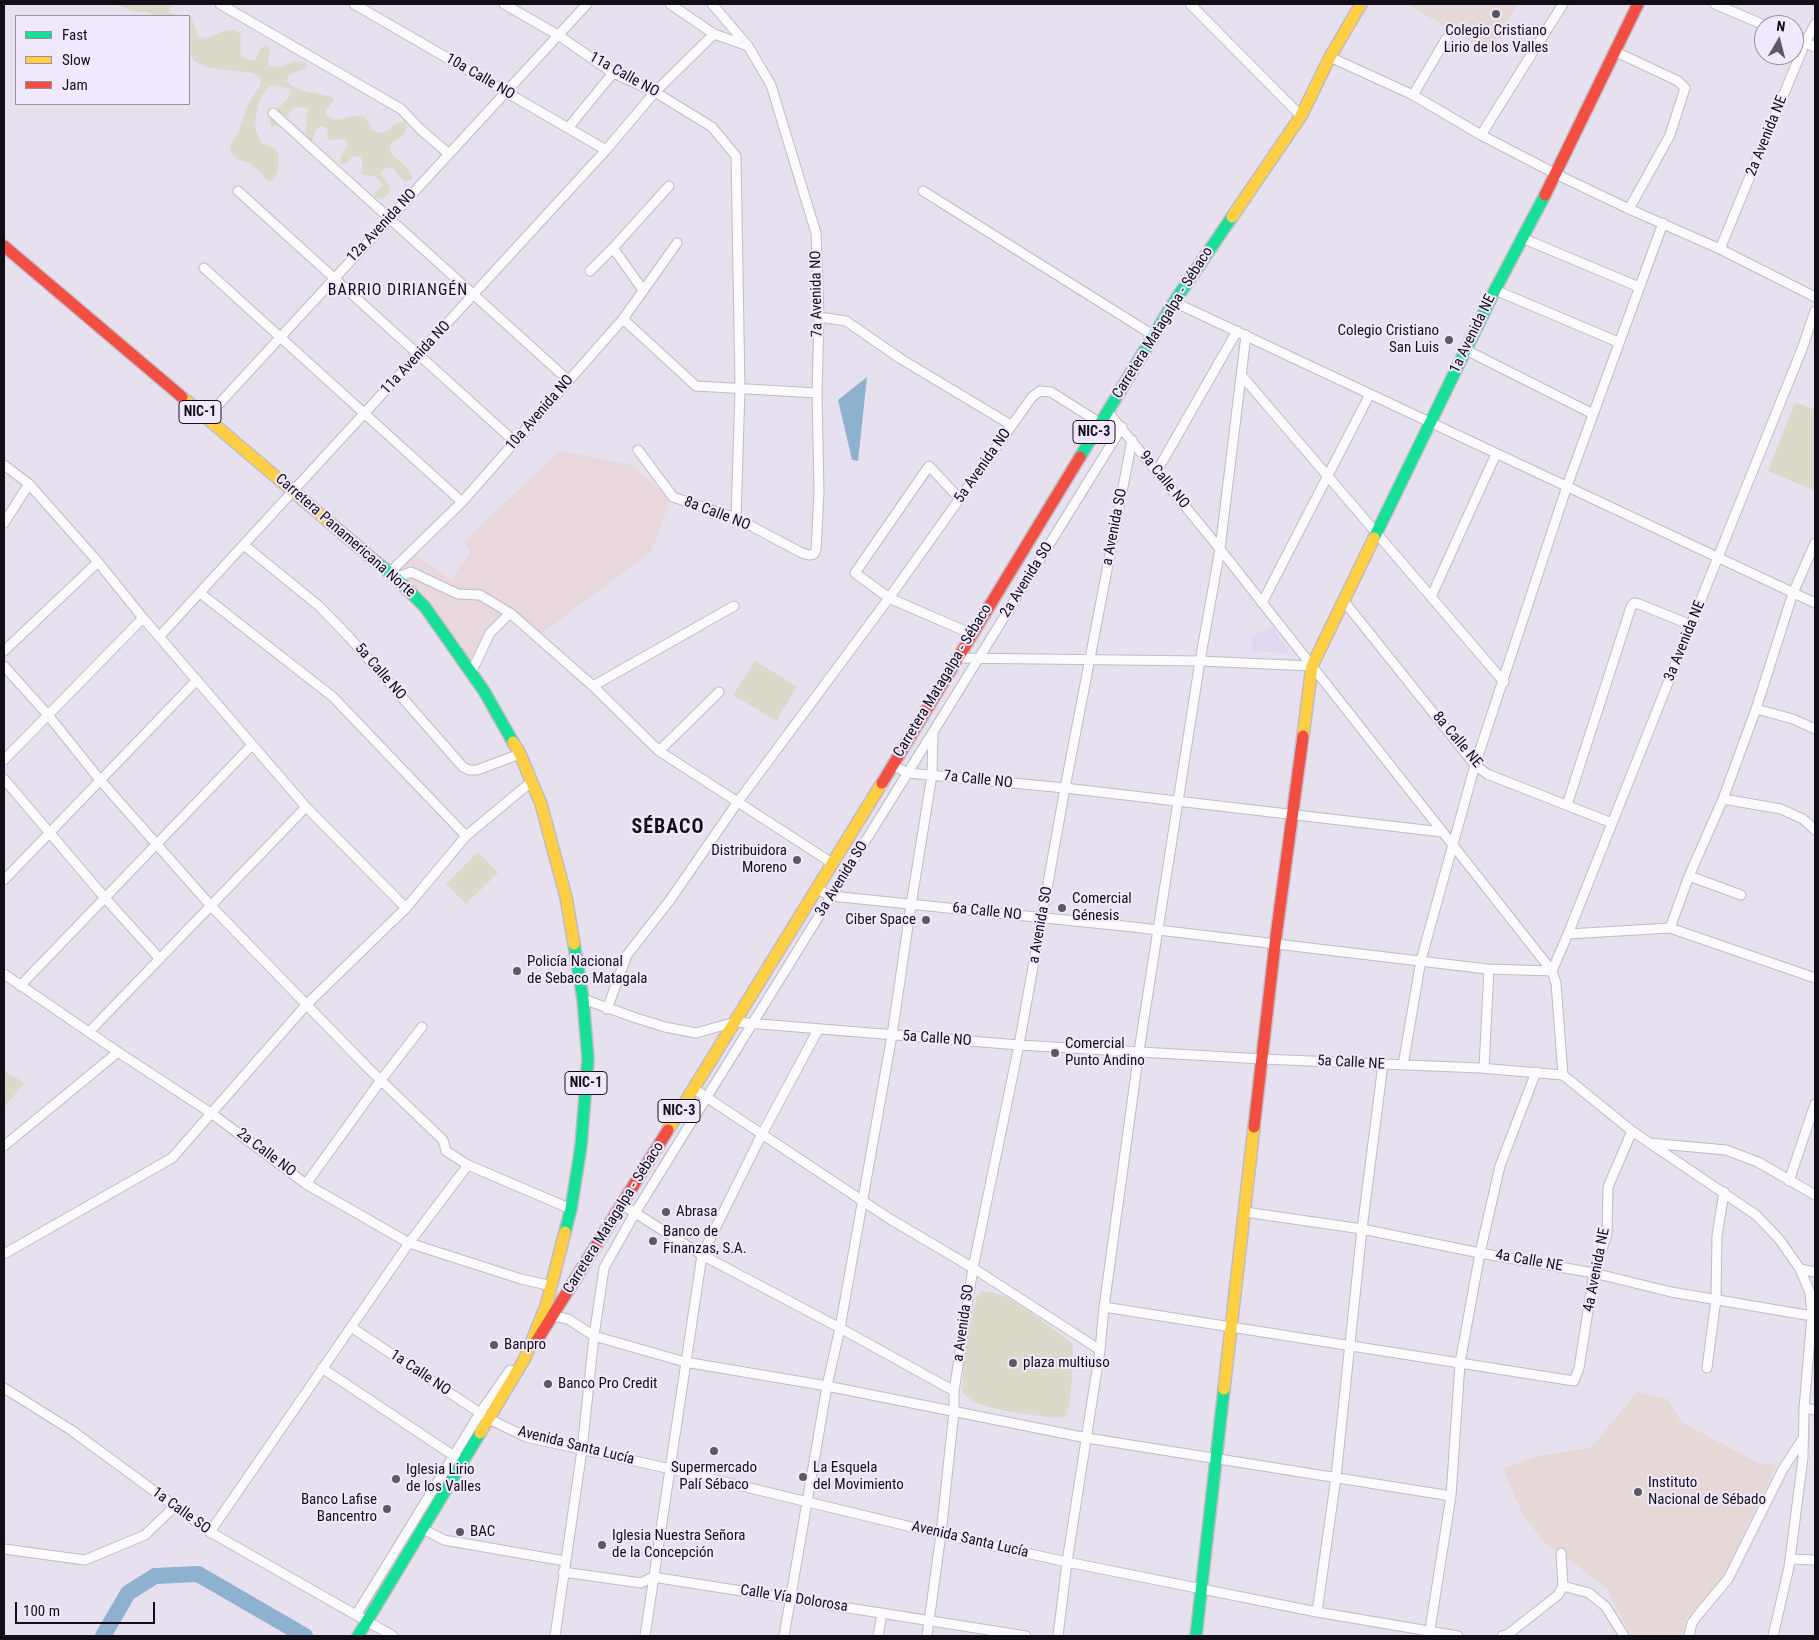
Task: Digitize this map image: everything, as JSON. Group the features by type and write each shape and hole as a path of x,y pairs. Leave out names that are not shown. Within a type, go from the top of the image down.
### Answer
{"main road":[{"name":"Carretera Matagalpa - Sébaco","path":"525,1358 553,1316 620,1204 694,1089 817,889 1174,302 1300,116 1330,57 1361,4"},
{"name":"1a Avenida NE","path":"1202,1590 1275,944 1312,666 1495,290 1556,174 1638,4"},
{"name":"Carretera Panamericana Norte","path":"4,246 393,575 426,607 484,691 520,754 541,804 566,897 583,999 588,1059 581,1146 571,1209 552,1286 540,1325 525,1358 484,1416 458,1459 423,1529 362,1630"},
{"path":"1196,1636 1202,1590"}],"street":[{"path":"220,4 401,110 449,154"},
{"name":"10a Calle NO","path":"354,4 606,150"},
{"name":"11a Calle NO","path":"504,4 558,35 613,73 656,92 712,126 736,156 740,389"},
{"name":"12a Avenida NO","path":"207,417 587,4"},
{"path":"670,4 714,34 748,46"},
{"name":"7a Avenida NO","path":"712,4 748,46 772,85 816,233 819,317 817,393 819,492 817,544 814,554"},
{"path":"1190,4 1300,116"},
{"path":"1481,135 1563,4"},
{"path":"1715,4 1754,21"},
{"name":"2a Avenida NE","path":"1720,249 1805,43 1815,24"},
{"name":"11a Avenida NO","path":"159,637 474,295 656,92 714,34"},
{"path":"1414,95 1446,39"},
{"path":"1805,43 1815,47"},
{"path":"1614,51 1678,81 1685,88 1670,134 1630,209"},
{"path":"1330,57 1414,95 1481,135 1556,174 1720,249 1815,297"},
{"path":"568,128 613,73"},
{"path":"273,113 568,380"},
{"path":"590,271 614,248 669,186"},
{"path":"238,191 516,442"},
{"path":"923,191 1154,335"},
{"path":"1403,1065 1421,960 1475,766 1567,486 1663,223"},
{"path":"1522,238 1639,287"},
{"name":"10a Avenida NO","path":"393,575 516,442 623,319 678,243"},
{"path":"614,248 643,290"},
{"path":"204,268 462,502"},
{"path":"1495,290 1618,342"},
{"path":"1174,302 1815,603"},
{"name":"3a Avenida NE","path":"1552,971 1802,349 1815,311"},
{"path":"819,317 846,321 901,359 1011,425"},
{"path":"623,319 696,386 817,393"},
{"path":"1058,1636 1067,1562 1100,1350 1104,1307 1139,1051 1159,930 1177,801 1220,549 1242,376 1241,333"},
{"path":"1157,472 1241,333"},
{"path":"1466,350 1593,414"},
{"path":"1242,376 1504,682"},
{"path":"736,518 740,389"},
{"name":"5a Avenida NO","path":"607,1009 627,955 670,900 737,803 960,499 1032,397 1040,392 1050,392 1100,423"},
{"path":"1262,603 1370,394"},
{"name":"9a Calle NO","path":"1107,411 1220,549 1552,971"},
{"name":"2a Avenida SO","path":"933,734 1122,427"},
{"name":"a Avenida SO","path":"927,1636 941,1534 954,1411 954,1391 973,1268 1020,1045 1065,788 1132,440"},
{"name":"8a Calle NO","path":"638,450 674,497 736,518 802,553 814,554"},
{"path":"1431,597 1496,454"},
{"path":"4,465 29,484 98,562 159,637 306,807 406,908"},
{"path":"960,499 928,466 855,573 888,598 972,634"},
{"path":"4,523 29,484"},
{"path":"1670,928 1689,876 1723,799 1756,709 1794,593 1815,543"},
{"name":"5a Calle NO","path":"244,545 320,606 463,767 469,770 477,770 520,754"},
{"path":"4,651 98,562"},
{"path":"393,575 411,572 458,594 480,595 510,612 593,686 659,751 832,863"},
{"path":"200,593 333,698 466,836"},
{"name":"8a Calle NE","path":"1343,600 1475,766 1487,774 1612,823"},
{"path":"1567,805 1630,607 1634,603 1691,626"},
{"path":"593,686 734,606"},
{"path":"471,673 490,633 510,612"},
{"path":"4,760 143,618"},
{"path":"957,658 1200,661 1312,666"},
{"path":"4,666 100,780 211,906 442,1140 446,1151 468,1165 571,1209"},
{"path":"4,880 197,680"},
{"path":"659,751 719,692"},
{"path":"1756,709 1793,719 1815,729"},
{"path":"784,1636 826,1386 840,1328 892,1035 932,775 933,734"},
{"name":"3a Avenida SO","path":"555,1636 582,1450 594,1336 604,1268 635,1213 706,1097 933,734"},
{"path":"20,986 252,745"},
{"name":"7a Calle NO","path":"892,765 908,773 1065,788 1442,832"},
{"path":"4,779 104,898 160,959"},
{"path":"5,1252 172,1158 307,1004 406,908 466,836 531,782"},
{"path":"1723,799 1781,808 1803,819 1815,830"},
{"path":"89,1032 306,807"},
{"path":"1689,876 1741,895"},
{"name":"6a Calle NO","path":"817,889 831,896 1159,930 1489,969 1552,971"},
{"path":"1568,934 1670,928 1815,978"},
{"path":"1484,1068 1489,969"},
{"path":"1552,971 1556,983 1563,1075 1648,1143 1693,1174 1724,1192 1762,1221 1779,1239 1800,1269 1810,1292 1812,1316 1804,1408 1803,1458 1790,1558 1773,1636"},
{"name":"2a Calle NO","path":"4,974 211,1113 306,1184 409,1243 521,1279 552,1286"},
{"path":"583,999 607,1009 664,1027 696,1033 735,1022"},
{"name":"5a Calle NO","path":"735,1022 1020,1045 1139,1051"},
{"path":"306,1184 422,1027"},
{"path":"645,1636 702,1255 762,1134 818,1030"},
{"name":"5a Calle NE","path":"1139,1051 1484,1068 1563,1075"},
{"path":"4,1146 118,1052"},
{"path":"1317,1612 1336,1477 1362,1229 1383,1064"},
{"path":"1430,1634 1451,1496 1460,1363 1480,1253 1489,1206 1500,1166 1536,1072"},
{"path":"694,1089 862,1201 973,1268 1100,1350"},
{"path":"1789,1180 1815,1104"},
{"name":"4a Avenida NE","path":"1460,1363 1574,1381 1579,1368 1594,1273 1607,1234 1608,1187 1632,1131"},
{"path":"1648,1143 1702,1146 1726,1150 1758,1162 1815,1195"},
{"path":"210,1532 409,1243 468,1165"},
{"path":"1707,1368 1716,1299 1717,1236 1724,1192"},
{"path":"620,1204 702,1255 954,1391"},
{"name":"4a Calle NE","path":"1244,1212 1362,1229 1480,1253 1594,1273 1671,1292 1812,1316"},
{"path":"1800,1269 1815,1272"},
{"path":"1104,1307 1460,1363"},
{"path":"553,1316 568,1319 594,1336 685,1362 826,1386 1087,1438 1451,1496"},
{"name":"1a Calle NO","path":"351,1327 484,1416"},
{"path":"322,1368 458,1459 356,1615"},
{"name":"1a Calle SO","path":"4,1388 71,1430 210,1532 356,1615 362,1630 393,1636"},
{"path":"1804,1408 1815,1410"},
{"name":"Avenida Santa Lucía","path":"484,1416 526,1437 671,1469 941,1534 1202,1590 1430,1634 1458,1636"},
{"path":"1689,1636 1692,1623 1728,1579 1783,1470 1802,1440"},
{"path":"4,1549 85,1560 145,1536 175,1506"},
{"path":"423,1529 444,1540 565,1561"},
{"path":"1502,1636 1507,1635 1558,1595 1564,1586 1561,1553"},
{"path":"1790,1558 1815,1560"},
{"name":"Calle Vía Dolorosa","path":"563,1572 641,1583 653,1577 1026,1636"},
{"path":"1564,1586 1590,1593 1606,1608 1624,1636"},
{"path":"878,1636 882,1613"}],"shaded area":[{"path":"116,4 173,4 170,7 170,13 177,15 152,15 148,12 132,11"},
{"path":"1407,4 1518,4 1489,52"},
{"path":"190,16 199,38 205,38 227,30 235,30 241,37 240,54 248,60 255,60 260,49 266,46 270,50 268,59 270,66 280,67 295,61 306,63 307,67 305,69 289,74 287,81 292,86 304,91 332,97 334,100 326,111 326,114 331,119 338,120 358,115 365,117 372,129 377,133 385,132 396,124 405,121 407,126 404,135 391,144 390,147 392,154 410,171 412,178 407,182 404,181 393,168 387,167 382,170 381,174 391,189 386,197 380,199 374,196 374,193 382,187 382,184 375,176 362,174 362,159 360,157 353,156 347,163 341,165 340,159 346,148 347,141 345,139 330,140 327,138 328,129 322,126 316,129 312,141 307,139 305,133 308,108 293,108 279,126 272,127 270,118 288,98 291,89 272,85 266,90 260,100 255,120 256,130 262,143 275,148 279,155 277,174 273,180 267,181 260,171 249,163 236,159 230,152 232,142 239,130 248,104 260,86 261,80 254,73 209,68 194,61 190,53"},
{"path":"1795,402 1815,410 1815,491 1768,471"},
{"path":"560,451 631,465 671,499 651,552 536,637 511,608 490,633 474,666 395,572 413,553 451,580 470,552 464,541"},
{"path":"1273,627 1290,653 1251,651 1252,636"},
{"path":"755,661 797,687 776,721 733,695"},
{"path":"478,852 498,873 466,904 446,884"},
{"path":"4,1070 24,1083 4,1108"},
{"path":"983,1291 1006,1297 1029,1311 1073,1344 1071,1396 1066,1417 1053,1418 1005,1411 975,1403 962,1392 964,1357 977,1295"},
{"name":"Instituto Nacional de Sébado","path":"1637,1392 1668,1399 1681,1422 1760,1464 1777,1464 1718,1587 1687,1617 1682,1636 1631,1636 1607,1589 1544,1542 1523,1515 1503,1468 1537,1456 1591,1448"}],"water":[{"path":"867,377 858,461 852,460 838,400"}],"waterway":[{"path":"103,1636 128,1593 155,1576 198,1574 305,1636"}],"traffic: fast":[{"path":"1374,538 1495,290 1545,195"},
{"path":"1080,457 1174,302 1232,217"},
{"path":"375,561 396,578 425,607 484,691 513,742"},
{"path":"565,1232 571,1209 581,1146 588,1059 583,999 574,944"},
{"path":"1196,1636 1224,1389"},
{"path":"358,1636 480,1433"}],"traffic: slow":[{"path":"1232,217 1301,116 1330,57 1361,4"},
{"path":"182,397 375,561"},
{"path":"1303,736 1312,666 1374,538"},
{"path":"513,742 541,804 566,897 574,944"},
{"path":"668,1130 882,783"},
{"path":"1224,1389 1254,1127"},
{"path":"480,1433 525,1358 546,1306 565,1232"}],"traffic: jam":[{"path":"1545,195 1638,4"},
{"path":"4,246 182,397"},
{"path":"882,783 1080,457"},
{"path":"1254,1127 1275,944 1303,736"},
{"path":"536,1342 668,1130"}],"place":[{"name":"Colegio Cristiano Lirio de los Valles","path":"1496,14"},
{"name":"Colegio Cristiano San Luis","path":"1449,340"},
{"name":"Distribuidora Moreno","path":"797,860"},
{"name":"Comercial Génesis","path":"1062,908"},
{"name":"Ciber Space","path":"926,920"},
{"name":"Policía Nacional de Sebaco Matagala","path":"517,971"},
{"name":"Comercial Punto Andino","path":"1055,1053"},
{"name":"Abrasa","path":"666,1212"},
{"name":"Banco de Finanzas, S.A.","path":"653,1241"},
{"name":"Banpro","path":"494,1345"},
{"name":"plaza multiuso","path":"1013,1363"},
{"name":"Banco Pro Credit","path":"548,1384"},
{"name":"Supermercado Palí Sébaco","path":"714,1451"},
{"name":"La Esquela del Movimiento","path":"803,1477"},
{"name":"Iglesia Lirio de los Valles","path":"396,1479"},
{"name":"Instituto Nacional de Sébado","path":"1638,1492"},
{"name":"Banco Lafise Bancentro","path":"387,1509"},
{"name":"BAC","path":"460,1532"},
{"name":"Iglesia Nuestra Señora de la Concepción","path":"602,1545"}],"district":[{"name":"BARRIO DIRIANGÉN","path":"398,291"},
{"name":"SÉBACO","path":"668,828"}]}
